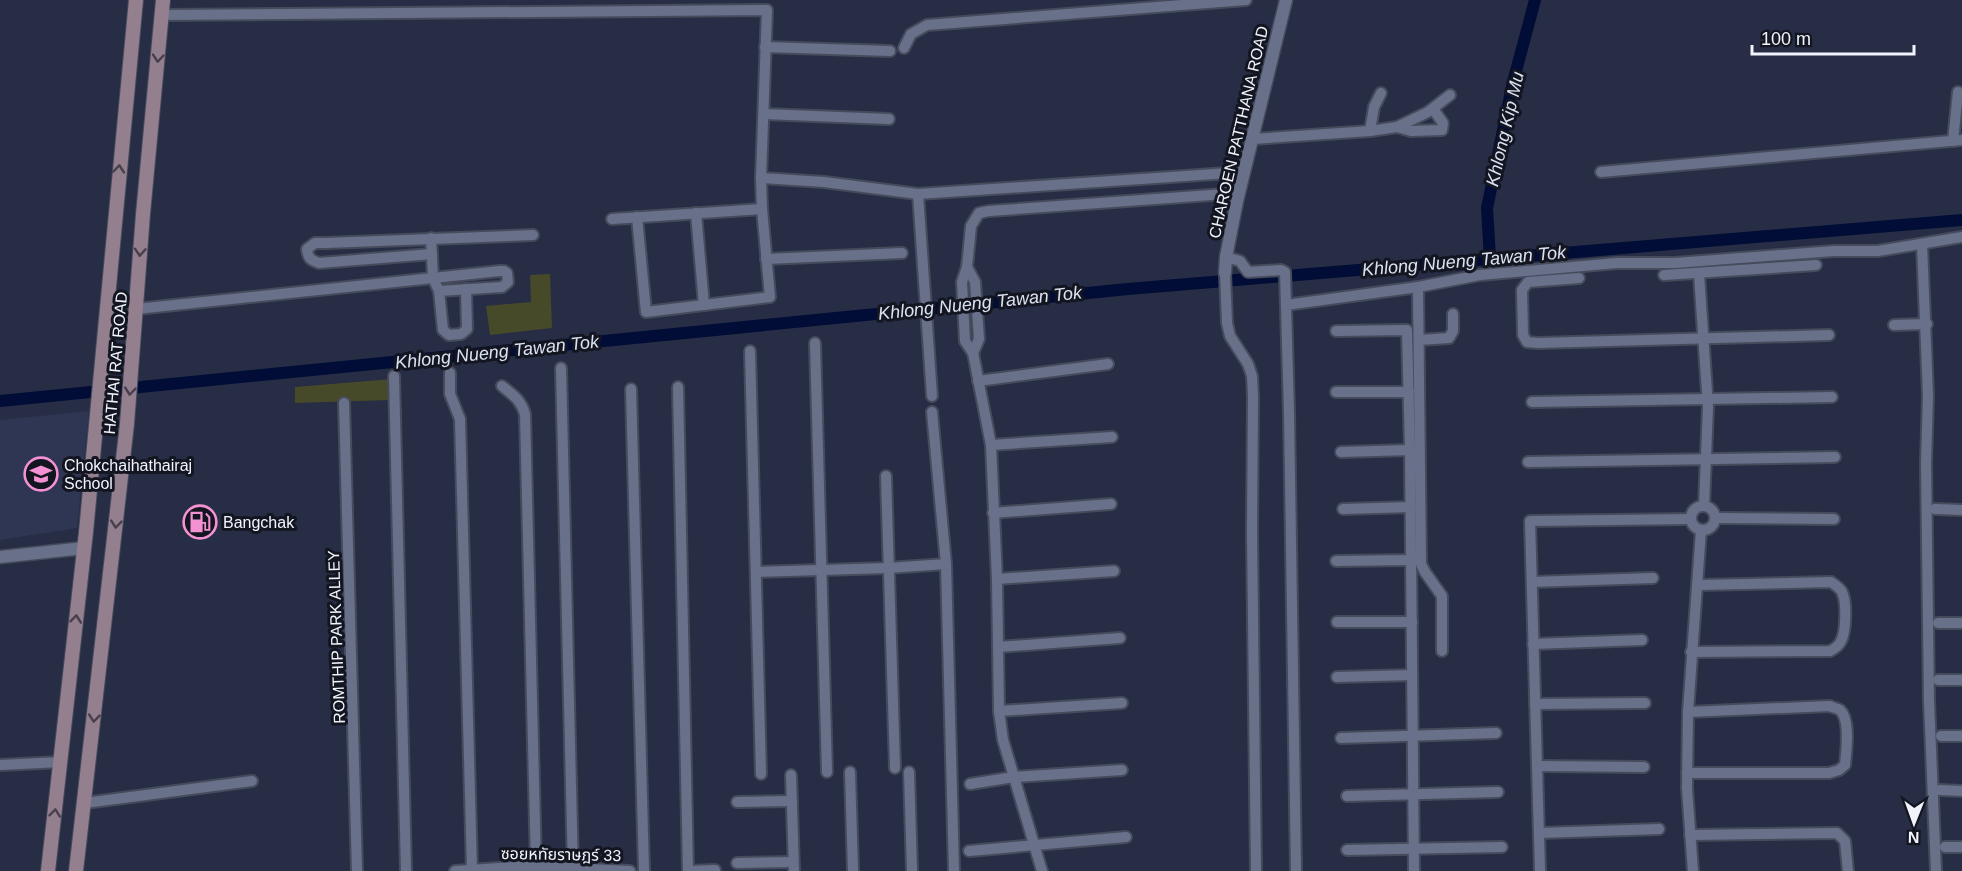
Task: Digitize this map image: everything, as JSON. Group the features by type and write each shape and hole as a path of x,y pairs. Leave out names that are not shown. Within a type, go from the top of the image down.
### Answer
{"main road":[{"name":"HATHAI RAT ROAD","path":"48,871 84,548 136,0"},
{"name":"HATHAI RAT ROAD","path":"76,871 127,424 163,0"}],"street":[{"path":"904,48 910,34 927,25 1246,0"},
{"name":"CHAROEN PATTHANA ROAD","path":"1225,273 1239,193 1286,0"},
{"path":"162,15 767,10 761,178 770,297 646,312 637,217"},
{"path":"765,47 890,51"},
{"path":"1601,171 1958,140 1958,92"},
{"path":"1370,131 1374,108 1381,93"},
{"path":"1252,139 1397,127 1433,109 1450,95"},
{"path":"1397,127 1411,131 1442,130 1443,123 1433,109"},
{"path":"764,114 889,119"},
{"path":"761,178 824,182 918,194 1244,172"},
{"path":"1042,871 1003,740 999,711 997,579 991,445 973,353 965,340 962,282 967,267 971,226 979,213 1239,193"},
{"path":"918,194 932,396"},
{"path":"612,219 762,208"},
{"path":"696,213 705,305"},
{"path":"432,254 319,263 311,260 307,249 315,243 533,235"},
{"path":"1286,302 1418,287 1480,275 1547,271 1617,263 1675,262 1834,251 1878,251 1962,237"},
{"path":"431,238 433,278 439,291 444,330 449,335 461,334 467,329 466,290"},
{"path":"1922,244 1922,274 1927,324 1929,701 1936,871"},
{"path":"766,259 902,253"},
{"path":"1226,257 1240,261 1248,272 1281,270 1285,272 1296,871"},
{"path":"1664,275 1816,265"},
{"path":"967,267 975,282 979,339 973,353"},
{"path":"136,309 500,271 504,271 508,277 508,282 502,287 439,291"},
{"path":"1225,273 1227,323 1230,336 1248,364 1252,386 1256,871"},
{"path":"1699,274 1708,399 1704,506"},
{"path":"1579,278 1528,282 1524,285 1522,290 1523,335 1527,342 1531,344 1829,335"},
{"path":"1418,287 1421,564 1442,596 1442,651"},
{"path":"1419,340 1449,338 1453,331 1453,314"},
{"path":"1894,325 1927,324"},
{"path":"1335,331 1407,330 1414,871"},
{"path":"815,343 827,772"},
{"path":"750,351 761,774"},
{"path":"978,381 1108,364"},
{"path":"561,368 573,870"},
{"path":"450,372 450,394 460,419 472,870"},
{"path":"394,376 406,871"},
{"path":"502,386 517,398 525,414 536,866"},
{"path":"678,387 689,871 715,870"},
{"path":"631,389 644,871"},
{"path":"1336,392 1409,392"},
{"path":"1532,402 1832,397"},
{"name":"ROMTHIP PARK ALLEY","path":"344,403 357,871"},
{"path":"932,412 946,564 954,871"},
{"path":"991,445 1112,438"},
{"path":"1341,452 1410,450"},
{"path":"1528,462 1835,457"},
{"path":"886,476 895,768"},
{"path":"993,513 1111,504"},
{"path":"1704,506 1712,511 1715,518"},
{"path":"1704,506 1696,509 1691,519 1694,526 1701,530 1709,528 1715,518"},
{"path":"1343,509 1411,507"},
{"path":"1935,509 1962,510"},
{"path":"1715,518 1834,519"},
{"path":"1540,871 1530,521 1691,519"},
{"path":"1693,871 1687,773 1688,712 1691,652 1699,585 1701,530"},
{"path":"0,557 84,548"},
{"path":"1336,561 1410,561"},
{"path":"757,572 946,564"},
{"path":"997,579 1114,571"},
{"path":"1532,582 1653,578"},
{"path":"1691,652 1830,651 1836,648 1841,641 1844,621 1845,601 1841,589 1831,582 1699,585"},
{"path":"1337,622 1412,622"},
{"path":"1938,623 1962,623"},
{"path":"998,647 1120,638"},
{"path":"1533,644 1642,640"},
{"path":"1337,677 1412,675"},
{"path":"1938,680 1962,680"},
{"path":"1535,704 1645,703"},
{"path":"999,711 1122,704"},
{"path":"1687,773 1829,773 1845,765 1847,741 1844,718 1840,710 1830,706 1688,712"},
{"path":"1341,738 1496,733"},
{"path":"1941,736 1962,736"},
{"path":"0,765 60,762"},
{"path":"1537,766 1644,767"},
{"path":"970,784 1014,777 1122,771"},
{"path":"850,772 853,871"},
{"path":"909,772 912,871"},
{"path":"737,864 794,866 791,775"},
{"path":"85,803 252,781"},
{"path":"1940,790 1962,791"},
{"path":"1347,796 1498,792"},
{"path":"737,802 792,801"},
{"path":"1539,833 1659,829"},
{"path":"1690,835 1836,833 1845,841 1848,871"},
{"path":"969,851 1126,837"},
{"path":"1347,850 1502,847"},
{"path":"1945,847 1962,847"},
{"name":"ซอยหทัยราษฎร์ 33","path":"455,871 536,866 573,870 630,871"}],"shaded area":[{"name":"Chokchaihathairaj School","path":"89,411 77,528 0,540 0,420"}],"green space":[{"path":"550,274 552,328 490,335 486,306 531,302 530,275"},
{"path":"392,379 391,400 295,403 295,387"}],"waterway":[{"name":"Khlong Kip Mu","path":"1490,259 1487,208 1513,82 1535,0"},
{"name":"Khlong Nueng Tawan Tok","path":"0,401 1128,289 1962,220"}],"place":[{"name":"Chokchaihathairaj School","path":"41,474"},
{"name":"Bangchak","path":"200,522"}]}
